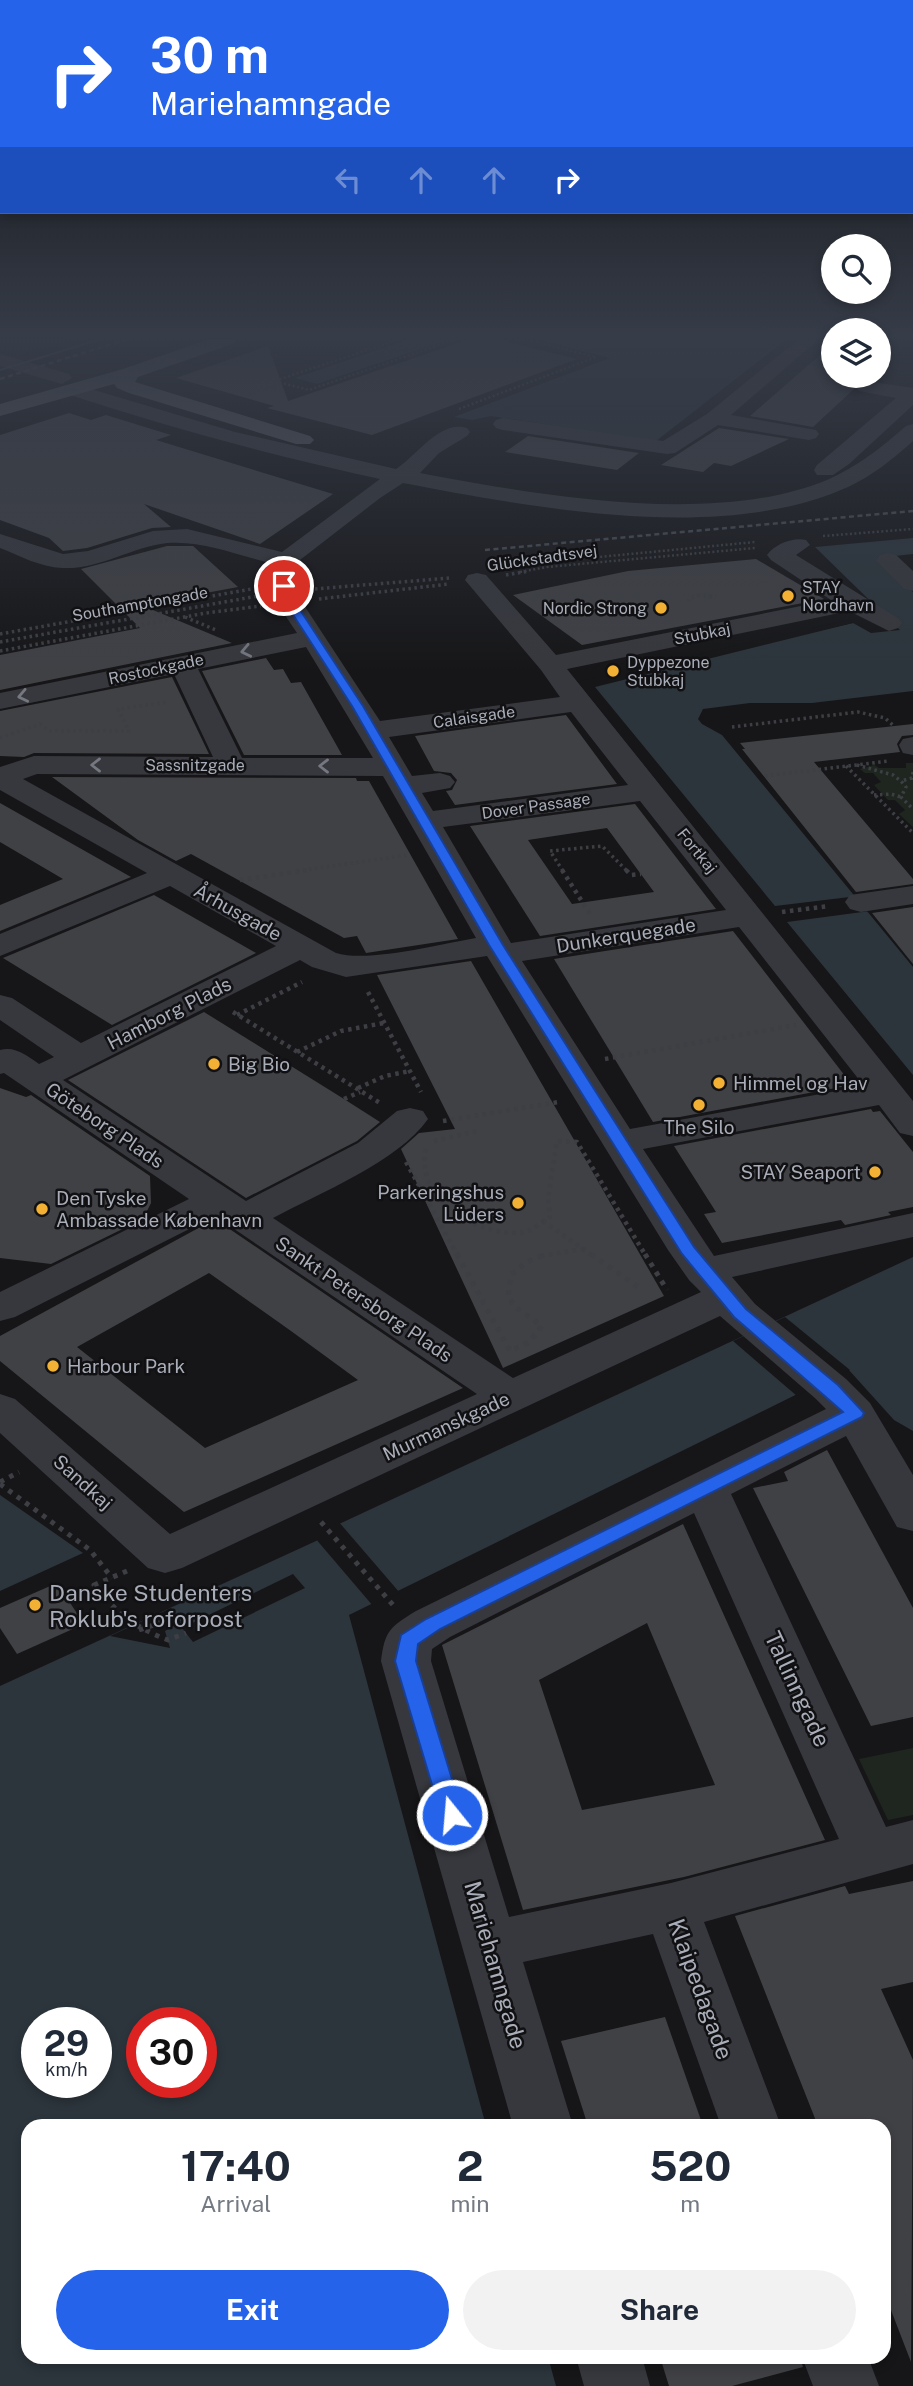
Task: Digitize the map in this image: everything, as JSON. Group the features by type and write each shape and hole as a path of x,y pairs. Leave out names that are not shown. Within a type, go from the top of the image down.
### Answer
{"street":[{"path":"295,450 573,505 657,509 717,508 764,502 828,487 869,468 889,450"},
{"path":"337,450 408,472 638,499 722,497 764,491 821,472 851,450"},
{"path":"429,450 408,472 372,493 283,564 286,594 398,776 499,950 618,1142 723,1294 843,1401 913,1516"},
{"path":"0,541 62,561 87,558 142,539 172,535 287,560"},
{"path":"799,545 779,555 889,623"},
{"path":"888,561 913,583"},
{"name":"Fortkaj","path":"489,574 578,703 750,916 913,1125"},
{"name":"Stubkaj","path":"550,664 853,603"},
{"name":"Rostockgade","path":"0,701 313,638"},
{"path":"182,664 231,765"},
{"name":"Calaisgade","path":"371,731 578,703"},
{"name":"Sassnitzgade","path":"3,782 34,765 231,765 398,776 440,782"},
{"name":"Århusgade","path":"3,782 300,947 346,965"},
{"name":"Dover Passage","path":"424,821 649,791"},
{"path":"0,946 183,881"},
{"path":"861,902 913,895"},
{"name":"Dunkerquegade","path":"499,950 606,938 750,916"},
{"name":"Hamborg Plads","path":"37,1079 300,947"},
{"path":"346,965 499,950"},
{"path":"0,1005 80,1058"},
{"name":"Göteborg Plads","path":"0,1063 8,1059 231,1210"},
{"path":"618,1142 887,1093"},
{"path":"0,1308 416,1131"},
{"name":"Sankt Petersborg Plads","path":"231,1210 510,1396"},
{"name":"Murmanskgade","path":"165,1556 723,1294 913,1225"},
{"name":"Mariehamngade","path":"540,2119 406,1661 408,1640 433,1624 706,1488 843,1401"},
{"name":"Sandkaj","path":"0,1409 165,1556"},
{"name":"Tallinngade","path":"706,1488 892,1847"},
{"path":"671,1907 845,1862 892,1847"},
{"name":"Klaipedagade","path":"491,1945 671,1907 748,2119"},
{"path":"611,2364 617,2386"},
{"path":"838,2364 846,2386"}],"path":[{"path":"823,536 913,529"},
{"path":"489,574 526,564 757,542"},
{"name":"Glückstadtsvej","path":"286,594 799,545"},
{"path":"1,647 206,613 286,594 449,578"},
{"path":"0,634 242,589 286,594"},
{"name":"Southamptongade","path":"1,647 123,619 200,605 286,594"},
{"path":"690,602 692,596 699,594 716,597"},
{"path":"200,605 206,613"},
{"path":"115,612 132,626"},
{"path":"88,617 102,632"},
{"path":"0,738 40,724 49,731 129,731 118,709 198,698"},
{"path":"732,727 859,712 885,718 902,733 908,754 912,778 901,781"},
{"path":"765,776 856,765 908,754"},
{"path":"856,765 893,775 906,787 901,797"},
{"path":"846,766 913,833"},
{"path":"874,794 901,797 913,809"},
{"path":"606,938 550,851 602,846 607,848 631,876 641,874"},
{"path":"183,881 440,850"},
{"path":"750,916 861,902"},
{"path":"237,1015 346,965 384,1023 410,1071 416,1131 510,1352 519,1349 538,1334 542,1326 518,1309 508,1297 511,1275 534,1258 553,1251 583,1249"},
{"path":"205,995 359,1090 416,1131 590,1097"},
{"path":"570,1065 828,1019"},
{"path":"297,1052 341,1031 384,1023"},
{"path":"344,1099 385,1076 410,1071"},
{"path":"477,1131 429,1142 423,1157 438,1199 448,1213 492,1229 523,1233 550,1217 548,1198 556,1142 575,1141 668,1291"},
{"path":"542,1221 642,1290"},
{"path":"23,1470 0,1483 90,1550 112,1578"},
{"path":"321,1522 394,1606"},
{"path":"165,1556 94,1586 111,1608 139,1630 168,1640 186,1633"},
{"path":"139,1630 177,1617"}],"shaded area":[{"path":"913,538 913,554 877,558 913,592 913,691 812,703 750,703 703,709 698,719 722,735 913,967 913,1100 578,685 853,623 871,633 900,630 815,547"},
{"path":"906,763 913,763 913,827 899,814 905,810 895,800 888,800 874,785 881,782 873,773 865,773 860,769 874,765 879,768 906,768"},
{"path":"913,1257 913,1431 894,1420 848,1369 349,1615 484,2119 21,2119 21,2364 550,2364 556,2386 0,2386 0,1686 316,1541 339,1524"},
{"path":"0,1495 83,1553 0,1591"},
{"path":"913,1748 913,1815 888,1820 859,1759"}],"pier":[{"path":"848,620 853,623 595,687 775,906 858,896 870,911 787,922 913,1075 913,1102 577,682 597,677 593,668 606,662 624,664 633,669"},
{"path":"785,1317 850,1370 797,1396 733,1341"},
{"path":"338,1521 400,1593 373,1606 315,1538"},
{"path":"293,1574 305,1588 193,1642 182,1628"},
{"path":"171,1608 181,1622 165,1631 170,1648 110,1636"}],"building":[{"path":"0,450 190,450 333,494 260,544 144,504 171,527 152,528 87,548 63,551 49,538 0,520"},
{"path":"622,450 639,453 617,470 505,452"},
{"path":"684,450 765,450 731,466 714,463 703,472 661,465"},
{"path":"167,546 193,546 238,587 141,605 232,643 0,690 0,655 140,628 81,569"},
{"path":"756,559 824,599 582,645 513,595 628,571"},
{"path":"266,658 274,670 283,669 291,683 301,682 342,755 244,755 202,671"},
{"path":"172,677 209,754 34,753 24,757 0,756 0,711"},
{"path":"566,715 617,784 455,805 446,791 452,790 457,780 451,773 434,771 415,736"},
{"path":"913,724 913,735 902,736 897,744 900,752 814,762 913,879 913,884 856,892 742,749 745,749 740,743"},
{"path":"52,777 356,778 357,781 369,781 458,939 366,953 357,936 344,938 191,854 176,861 138,840"},
{"path":"0,803 131,877 0,931 0,905 63,879 0,842"},
{"path":"635,804 716,909 540,936 470,826","holes":["607,828 654,892 572,904 528,840"]},
{"path":"154,895 256,953 112,1025 3,958"},
{"path":"913,907 913,964 872,913"},
{"path":"733,931 852,1085 653,1122 554,959"},
{"name":"Parkeringshus Lüders","path":"471,961 664,1296 503,1368 401,1149 419,1133 455,1129 377,975"},
{"path":"204,1012 380,1122 357,1141 246,1198 68,1080"},
{"path":"0,1088 26,1097 31,1095 150,1176 151,1203 143,1219 51,1264 0,1258"},
{"path":"871,1109 873,1112 880,1111 913,1152 913,1207 888,1212 891,1215 845,1225 841,1220 722,1243 704,1214 716,1212 674,1146"},
{"name":"Harbour Park","path":"215,1219 463,1388 184,1512 0,1361 0,1336","holes":["209,1273 358,1380 205,1448 77,1347"]},
{"path":"827,1450 913,1608 913,1717 871,1726 753,1488 788,1481 784,1472"},
{"path":"683,1524 825,1840 684,1877 523,1910 442,1645","holes":["647,1623 715,1785 582,1810 539,1680"]},
{"path":"57,1583 84,1624 17,1654 0,1628 0,1608"},
{"path":"913,1881 913,1982 881,1989 913,2060 911,2362 891,2310 891,2119 815,2119 735,1916 845,1886 849,1894"},
{"path":"665,2017 701,2119 586,2119 561,2041"},
{"path":"662,2364 802,2364 803,2367 732,2386 669,2386"}],"railway":[{"path":"485,550 913,511"}],"place":[{"name":"STAY Nordhavn","path":"788,596"},
{"name":"Nordic Strong","path":"661,608"},
{"name":"Dyppezone Stubkaj","path":"613,671"},
{"name":"Big Bio","path":"214,1064"},
{"name":"Himmel og Hav","path":"719,1083"},
{"name":"The Silo","path":"699,1105"},
{"name":"STAY Seaport","path":"875,1172"},
{"name":"Parkeringshus Lüders","path":"518,1203"},
{"name":"Den Tyske Ambassade København","path":"42,1209"},
{"name":"Harbour Park","path":"53,1366"},
{"name":"Danske Studenters Roklub's roforpost","path":"35,1605"}],"route":[{"path":"284,586 284,593 357,706 496,945 688,1250 740,1313 855,1413 433,1624 408,1640 405,1646 406,1661 452,1815"}]}
